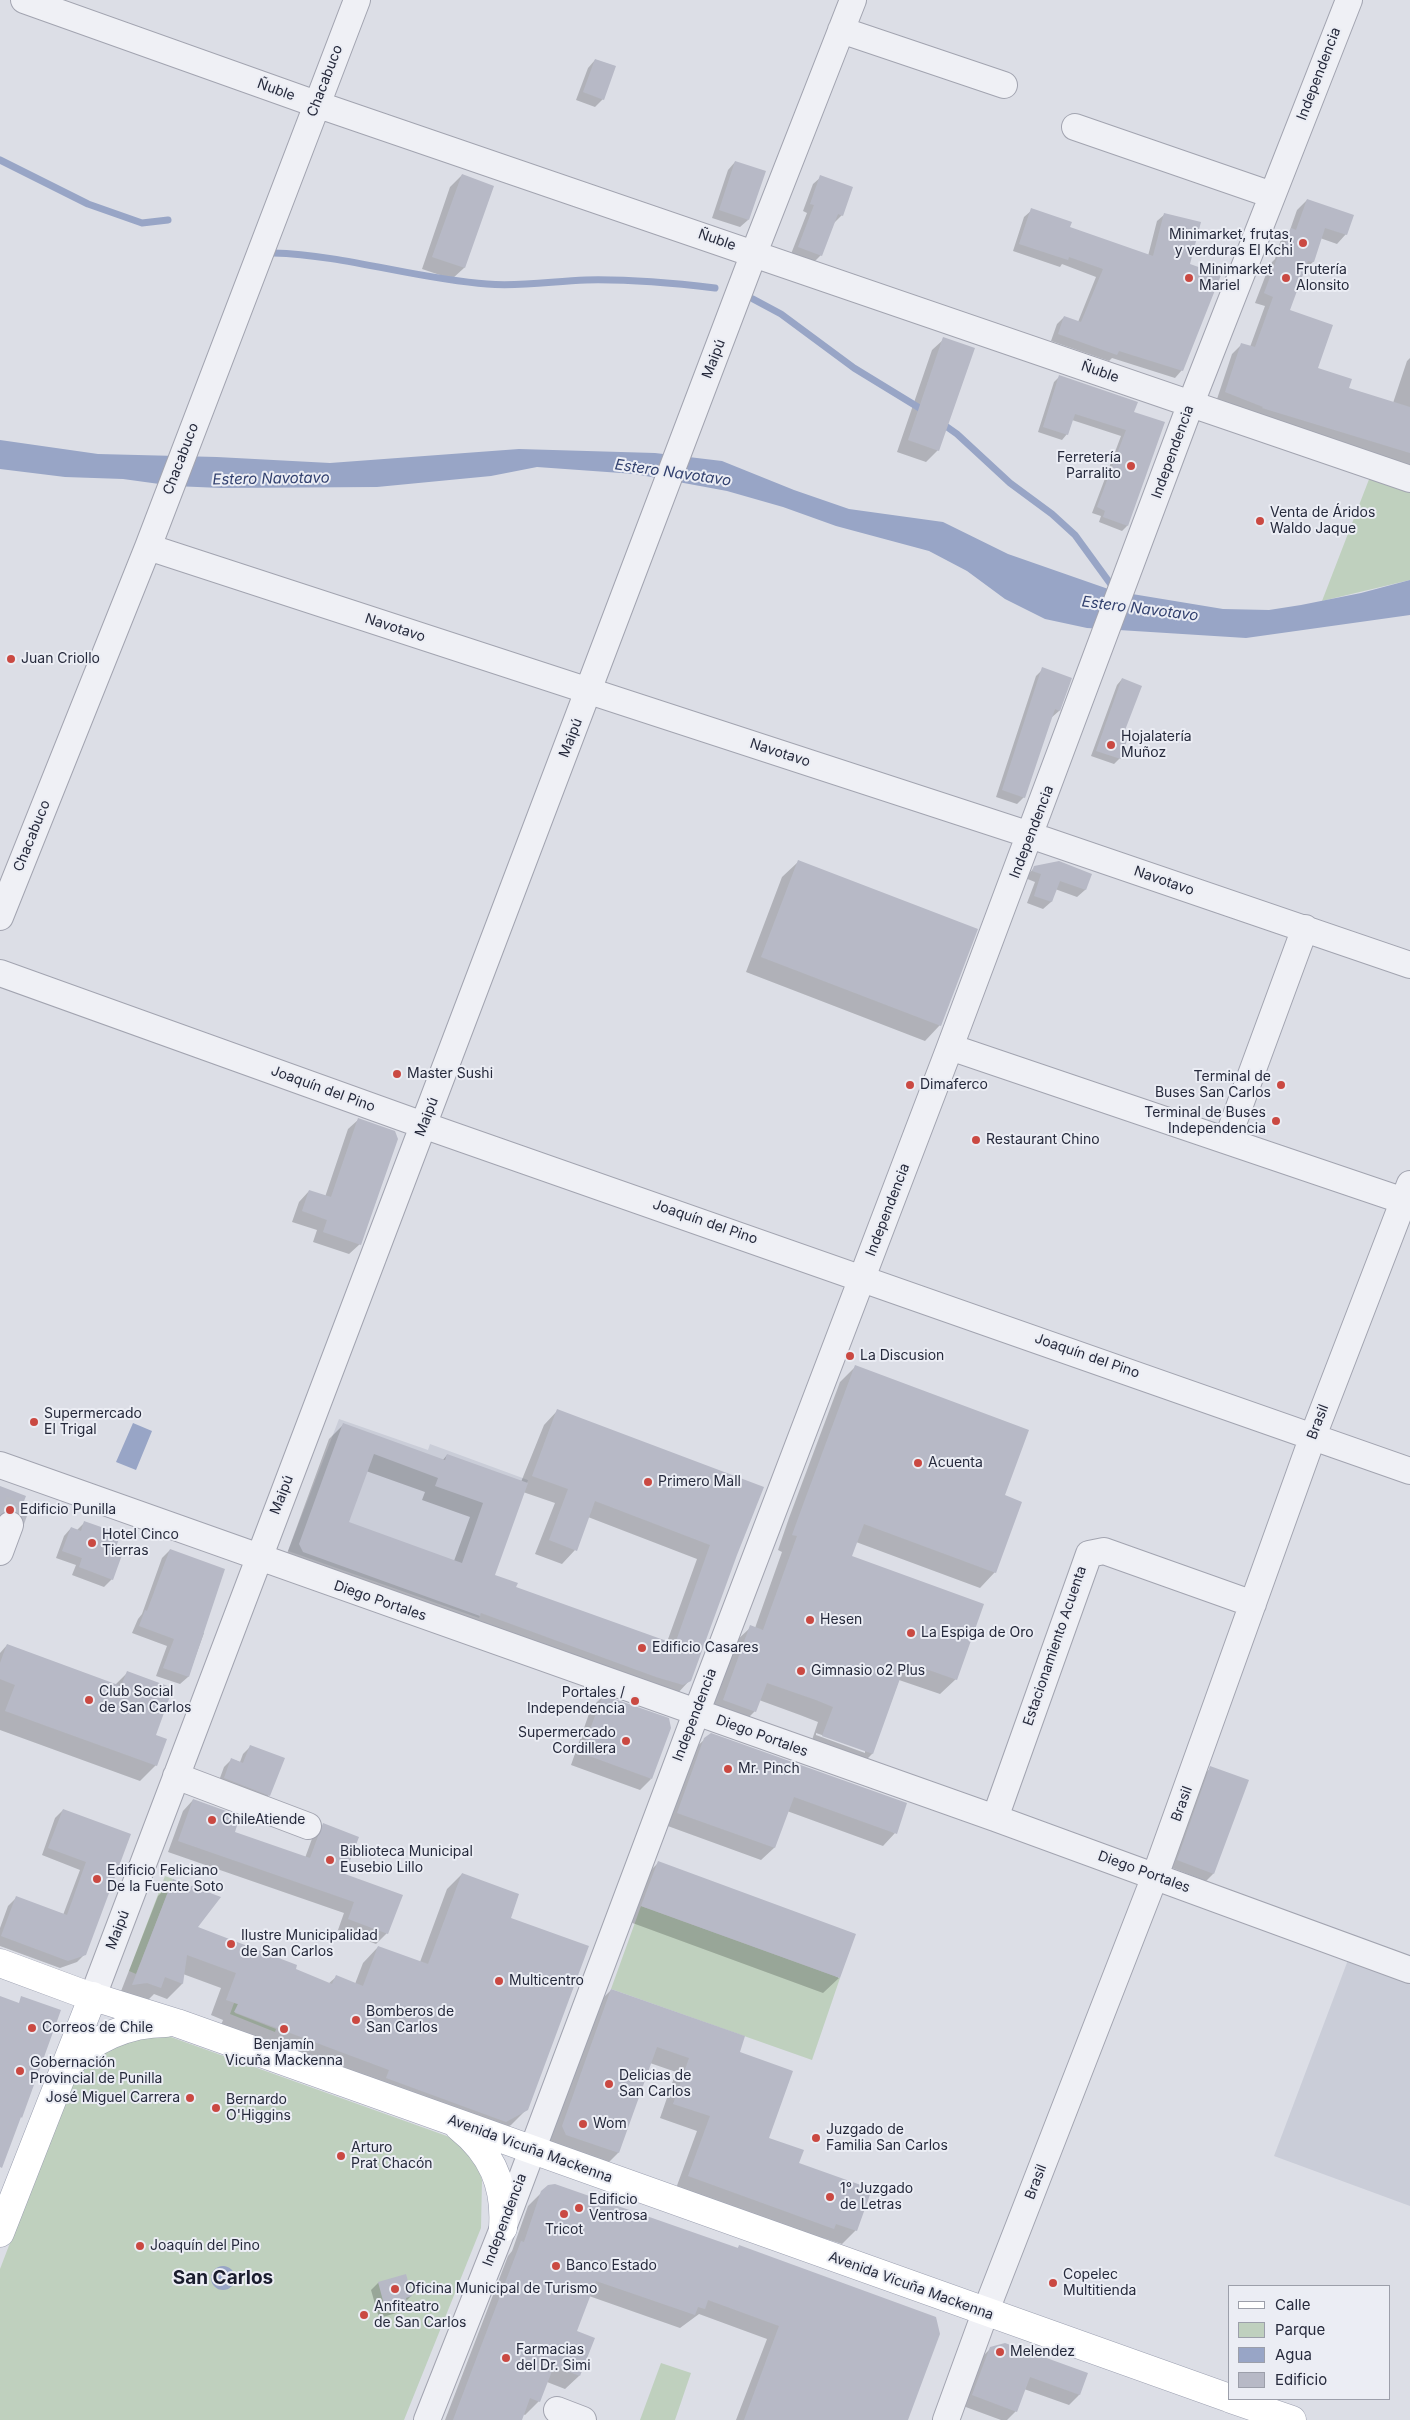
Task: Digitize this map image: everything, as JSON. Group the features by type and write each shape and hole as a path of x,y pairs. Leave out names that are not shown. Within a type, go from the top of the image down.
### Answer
{"main road":[{"name":"Avenida Vicuña Mackenna","path":"0,1963 177,2023 985,2313 1228,2397"},
{"name":"Maipú","path":"0,2233 93,1996"},
{"path":"61,2074 84,2050 113,2034 144,2025 177,2023"},
{"path":"441,2117 457,2125 471,2136 483,2149 493,2166 503,2195 503,2228"},
{"name":"Avenida Vicuña Mackenna","path":"1236,2400 1292,2420"}],"street":[{"name":"Ñuble","path":"24,0 316,104 1410,479"},
{"name":"Chacabuco","path":"0,917 148,548 357,0"},
{"name":"Maipú","path":"93,1996 754,253 853,0"},
{"name":"Independencia","path":"427,2420 503,2228 697,1711 863,1278 1104,640 1191,403 1348,0"},
{"path":"841,30 1004,85"},
{"path":"1075,127 1272,195"},
{"name":"Navotavo","path":"148,548 1030,836 1410,965"},
{"path":"1227,1140 1305,928"},
{"name":"Joaquín del Pino","path":"0,973 423,1125 1410,1471"},
{"path":"950,1047 1227,1140 1407,1193"},
{"name":"Brasil","path":"946,2420 985,2313 1156,1876 1313,1436 1407,1193"},
{"name":"Diego Portales","path":"0,1465 25,1484 258,1558 697,1711 1156,1876 1410,1970"},
{"path":"0,1552 10,1525"},
{"name":"Estacionamiento Acuenta","path":"995,1818 1089,1554 1104,1551 1253,1604"},
{"path":"176,1776 308,1826"},
{"path":"557,2410 583,2420"}],"shaded area":[{"path":"339,1419 428,1450 430,1444 528,1480 479,1618 288,1551"},
{"path":"1348,1960 1410,1982 1410,2206 1274,2156"}],"green space":[{"path":"1373,469 1410,481 1410,580 1322,601"},
{"path":"165,1876 173,1879 136,1974 129,1971"},
{"path":"641,1906 840,1978 812,2060 611,1989"},
{"path":"234,2003 238,2004 235,2013 276,2029 275,2032 230,2014"},
{"path":"154,2031 458,2140 474,2156 482,2180 481,2228 404,2420 0,2420 0,2269 72,2081 87,2057"},
{"path":"661,2363 691,2373 675,2420 640,2420"}],"water":[{"name":"Estero Navotavo","path":"0,440 98,454 217,457 330,463 519,449 655,453 722,461 794,490 849,509 943,522 1008,554 1114,591 1223,609 1269,610 1361,593 1410,580 1410,615 1246,638 1087,628 1045,619 1005,599 967,571 929,551 836,526 783,507 727,491 635,474 537,467 491,476 377,487 221,488 174,486 123,479 65,477 0,469"},
{"path":"133,1423 152,1431 136,1470 116,1462"},
{"path":"223,2266 228,2267 234,2273 234,2283 228,2289 223,2290 218,2289 212,2283 211,2278 212,2273 218,2267"}],"building":[{"path":"595,59 616,66 604,100 583,92"},
{"path":"735,161 766,171 749,220 719,210"},
{"path":"462,174 494,186 465,268 432,257"},
{"path":"820,175 853,187 843,216 838,214 822,256 798,247 814,205 810,204"},
{"path":"1307,199 1354,215 1347,235 1325,228 1314,262 1308,261 1290,310 1333,325 1318,368 1352,379 1349,388 1410,407 1410,453 1262,408 1225,392 1241,343 1255,347 1273,297 1264,293 1279,253 1282,254 1291,228 1296,230"},
{"path":"1031,208 1072,222 1070,227 1153,256 1164,213 1201,222 1190,264 1221,275 1183,371 1119,351 1117,355 1058,334 1064,316 1081,322 1103,269 1069,257 1068,260 1019,244"},
{"path":"943,337 975,348 939,451 908,440"},
{"path":"1059,375 1138,402 1134,412 1165,422 1128,526 1103,517 1105,511 1097,507 1126,430 1075,414 1068,435 1043,427"},
{"path":"1042,667 1072,678 1060,711 1055,709 1025,798 1002,790"},
{"path":"1122,678 1142,686 1122,738 1127,740 1121,759 1096,751"},
{"path":"798,860 978,929 941,1026 761,957"},
{"path":"1059,861 1092,874 1086,890 1060,881 1052,902 1034,896 1041,874 1032,871 1034,866"},
{"path":"358,1118 395,1131 398,1139 361,1245 323,1232 327,1220 302,1211 309,1190 331,1197"},
{"path":"855,1365 1029,1430 1005,1495 1022,1502 996,1573 864,1524 852,1556 984,1604 957,1680 906,1662 873,1754 822,1736 833,1707 816,1700 767,1683 756,1712 723,1700 750,1625 763,1630 797,1536 792,1535"},
{"path":"557,1409 764,1487 691,1681 683,1685 656,1677 481,1613 480,1616 303,1552 299,1544 343,1423 445,1460 447,1454 528,1483 495,1575 518,1583 516,1587 675,1644 710,1545 595,1501 577,1551 549,1540 568,1489 532,1476","holes":["374,1454 438,1478 435,1486 483,1503 462,1563 349,1522"]},
{"name":"Edificio Punilla","path":"0,1486 26,1496 19,1514 8,1510 0,1514"},
{"name":"Hotel Cinco Tierras","path":"84,1521 121,1534 114,1552 122,1555 113,1580 79,1567 82,1558 62,1551 71,1527 81,1531"},
{"path":"170,1549 225,1569 189,1677 163,1668 174,1639 139,1626 145,1610 147,1611"},
{"name":"Club Social de San Carlos","path":"7,1644 121,1686 127,1671 173,1688 156,1735 167,1739 157,1766 5,1711 15,1685 0,1679 0,1663"},
{"name":"Supermercado Cordillera","path":"603,1695 669,1718 671,1728 652,1779 581,1753"},
{"path":"711,1733 907,1803 897,1834 794,1797 775,1848 677,1813 704,1738"},
{"path":"250,1745 285,1758 270,1796 224,1778 231,1758 243,1763"},
{"path":"1210,1766 1249,1780 1214,1874 1177,1860"},
{"path":"193,1799 240,1816 235,1832 310,1858 323,1823 359,1837 345,1874 403,1895 388,1934 348,1919 354,1902 178,1841"},
{"name":"Edificio Feliciano De la Fuente Soto","path":"63,1809 131,1834 86,1955 68,1961 1,1936 16,1896 67,1915 86,1862 48,1848"},
{"path":"658,1861 856,1934 840,1978 641,1906"},
{"path":"462,1873 519,1894 511,1918 589,1946 528,2110 506,2122 386,2078 389,2070 234,2012 238,2004 226,2000 236,1973 187,1955 183,1984 165,1977 161,1988 147,1983 132,1985 173,1879 221,1897 198,1927 297,1965 296,1969 332,1984 336,1975 363,1986 378,1946 428,1964"},
{"path":"611,1989 745,2036 740,2052 793,2071 769,2138 804,2150 799,2163 872,2189 857,2231 836,2224 834,2229 688,2176 710,2116 673,2104 689,2058 657,2047 619,2153 566,2135 562,2126"},
{"name":"Gobernación Provincial de Punilla","path":"0,1996 19,2003 21,1996 61,2010 2,2168 0,2167"},
{"path":"555,2184 738,2248 739,2245 936,2317 940,2334 908,2420 744,2420 779,2326 708,2300 705,2309 698,2307 695,2315 596,2281 577,2331 595,2338 580,2376 554,2366 540,2402 530,2398 522,2420 453,2420 521,2241 524,2242 541,2191 548,2185"},
{"name":"Oficina Municipal de Turismo","path":"406,2274 412,2296 406,2298 408,2305 386,2312 378,2282"},
{"path":"1005,2343 1088,2373 1080,2395 1030,2377 1017,2412 972,2395 990,2347"}],"waterway":[{"path":"0,160 88,204 142,223 168,220"},
{"path":"273,253 327,258 433,277 487,284 512,285 586,280 618,280 715,288"},
{"path":"753,299 781,314 854,368 926,412"},
{"name":"Estero Navotavo","path":"940,422 957,434 1010,483 1052,514 1075,535 1115,590"}],"tunnel":[{"path":"10,1525 21,1494"}],"place":[{"name":"Minimarket, frutas, y verduras El Kchi","path":"1303,243"},
{"name":"Minimarket Mariel","path":"1189,278"},
{"name":"Frutería Alonsito","path":"1286,278"},
{"name":"Ferretería Parralito","path":"1131,466"},
{"name":"Venta de Áridos Waldo Jaque","path":"1260,521"},
{"name":"Juan Criollo","path":"11,659"},
{"name":"Hojalatería Muñoz","path":"1111,745"},
{"name":"Master Sushi","path":"397,1074"},
{"name":"Dimaferco","path":"910,1085"},
{"name":"Terminal de Buses San Carlos","path":"1281,1085"},
{"name":"Terminal de Buses Independencia","path":"1276,1121"},
{"name":"Restaurant Chino","path":"976,1140"},
{"name":"La Discusion","path":"850,1356"},
{"name":"Supermercado El Trigal","path":"34,1422"},
{"name":"Acuenta","path":"918,1463"},
{"name":"Primero Mall","path":"648,1482"},
{"name":"Edificio Punilla","path":"10,1510"},
{"name":"Hotel Cinco Tierras","path":"92,1543"},
{"name":"Hesen","path":"810,1620"},
{"name":"La Espiga de Oro","path":"911,1633"},
{"name":"Edificio Casares","path":"642,1648"},
{"name":"Gimnasio o2 Plus","path":"801,1671"},
{"name":"Club Social de San Carlos","path":"89,1700"},
{"name":"Portales / Independencia","path":"635,1701"},
{"name":"Supermercado Cordillera","path":"626,1741"},
{"name":"Mr. Pinch","path":"728,1769"},
{"name":"ChileAtiende","path":"212,1820"},
{"name":"Biblioteca Municipal Eusebio Lillo","path":"330,1860"},
{"name":"Edificio Feliciano De la Fuente Soto","path":"97,1879"},
{"name":"Ilustre Municipalidad de San Carlos","path":"231,1944"},
{"name":"Multicentro","path":"499,1981"},
{"name":"Bomberos de San Carlos","path":"356,2020"},
{"name":"Correos de Chile","path":"32,2028"},
{"name":"Benjamín Vicuña Mackenna","path":"284,2029"},
{"name":"Gobernación Provincial de Punilla","path":"20,2071"},
{"name":"Delicias de San Carlos","path":"609,2084"},
{"name":"José Miguel Carrera","path":"190,2098"},
{"name":"Bernardo O'Higgins","path":"216,2108"},
{"name":"Wom","path":"583,2124"},
{"name":"Juzgado de Familia San Carlos","path":"816,2138"},
{"name":"Arturo Prat Chacón","path":"341,2156"},
{"name":"1° Juzgado de Letras","path":"830,2197"},
{"name":"Edificio Ventrosa","path":"579,2208"},
{"name":"Tricot","path":"564,2214"},
{"name":"Joaquín del Pino","path":"140,2246"},
{"name":"Banco Estado","path":"556,2266"},
{"name":"Copelec Multitienda","path":"1053,2283"},
{"name":"Oficina Municipal de Turismo","path":"395,2289"},
{"name":"Anfiteatro de San Carlos","path":"364,2315"},
{"name":"Melendez","path":"1000,2352"},
{"name":"Farmacias del Dr. Simi","path":"506,2358"}],"district":[{"name":"San Carlos","path":"223,2278"}]}
